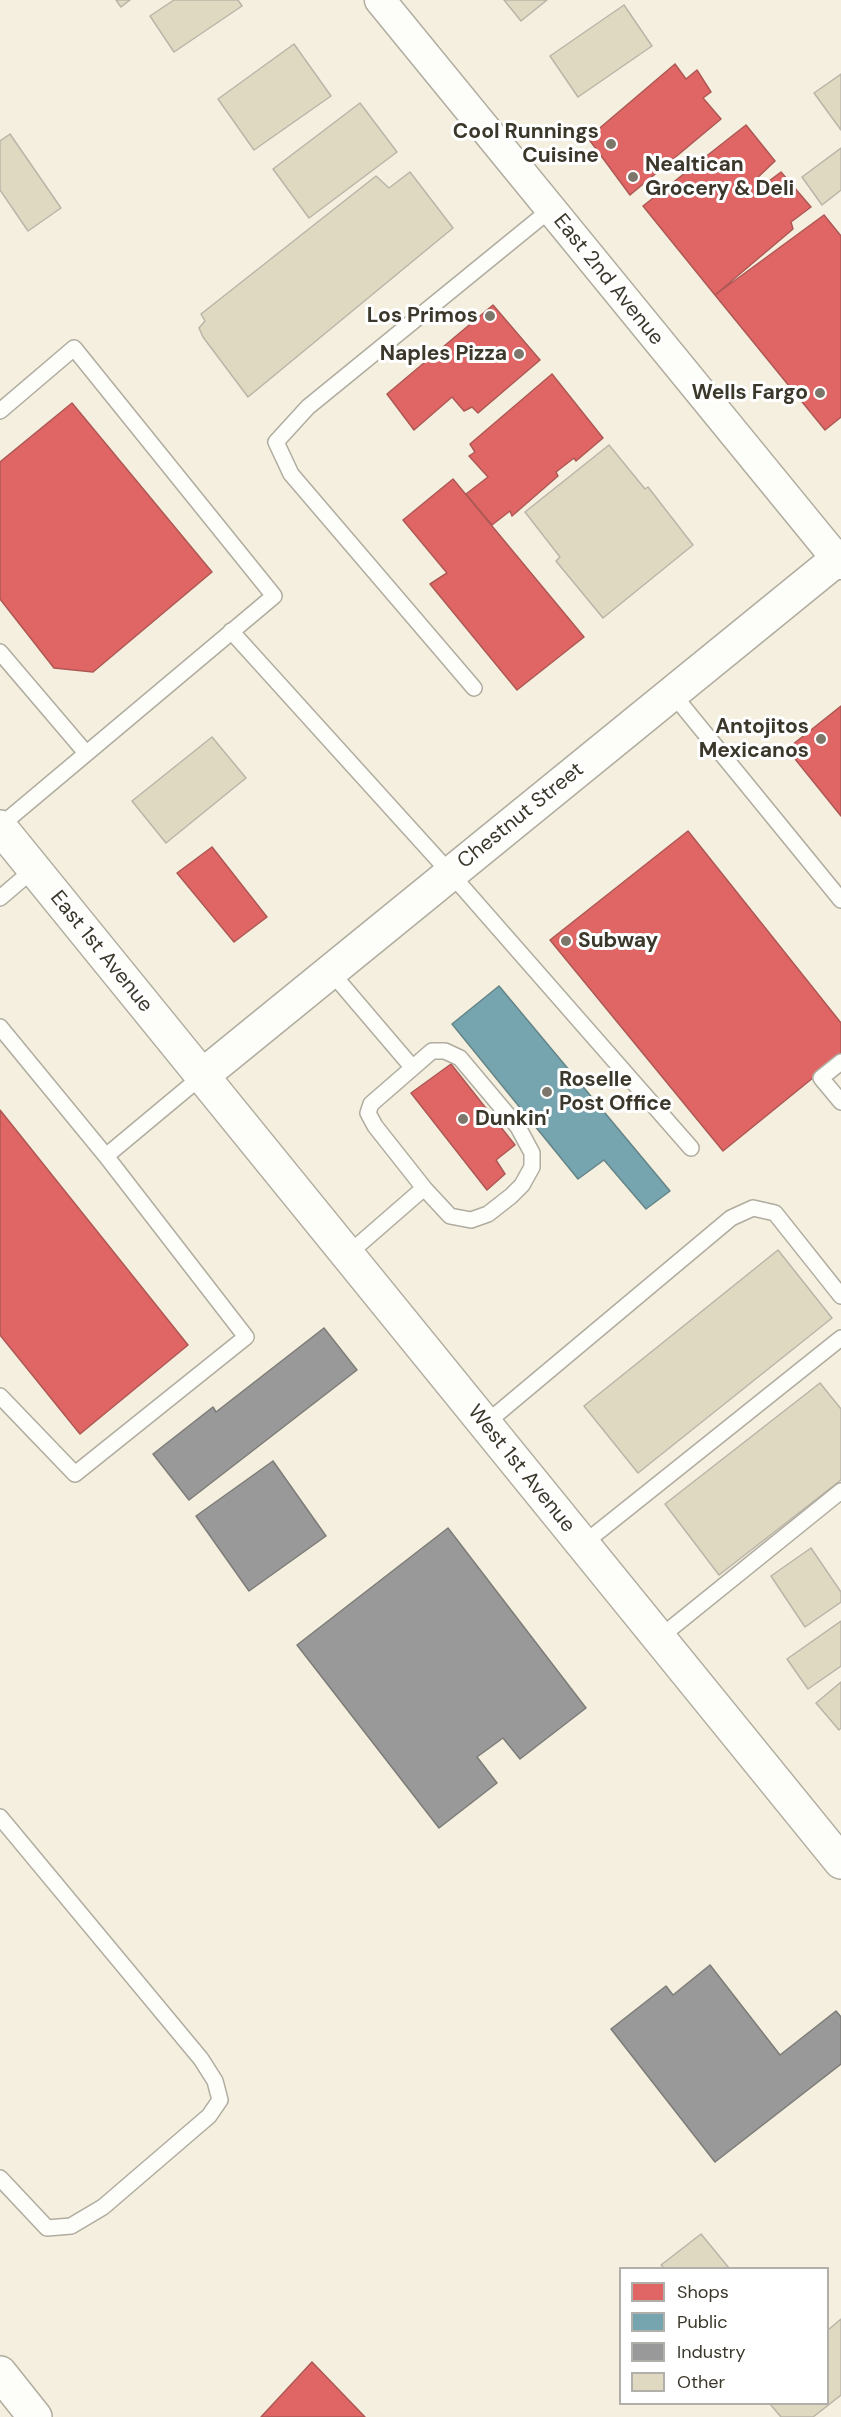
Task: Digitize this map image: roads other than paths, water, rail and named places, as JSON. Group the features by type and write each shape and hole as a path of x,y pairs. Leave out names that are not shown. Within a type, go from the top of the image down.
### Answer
{"street":[{"name":"East 2nd Avenue","path":"380,0 840,560"},
{"name":"Chestnut Street","path":"202,1076 672,693 840,560"},
{"name":"East 1st Avenue","path":"0,826 202,1076"},
{"name":"West 1st Avenue","path":"202,1076 841,1862"},
{"path":"0,2373 35,2417"}],"lane":[{"path":"474,688 291,474 276,442 308,407 551,209"},
{"path":"0,411 74,348 274,596 0,826"},
{"path":"231,632 451,874 691,1148"},
{"path":"0,652 86,753"},
{"path":"672,693 841,900"},
{"path":"0,898 34,870"},
{"path":"331,972 412,1067"},
{"path":"0,1027 106,1156 246,1337 75,1474 0,1396"},
{"path":"432,1051 445,1051 460,1059 518,1127 532,1153 532,1167 522,1185 488,1214 471,1220 450,1216 424,1188 375,1126 368,1113 371,1104 412,1067 432,1051"},
{"path":"841,1062 821,1078 841,1102"},
{"path":"106,1156 202,1076"},
{"path":"347,1254 424,1188"},
{"path":"485,1424 730,1218 753,1208 775,1213 841,1296"},
{"path":"583,1544 841,1338"},
{"path":"659,1638 841,1491"},
{"path":"0,1817 201,2059 215,2081 220,2100 209,2116 103,2207 71,2226 47,2228 0,2178"}],"place":[{"name":"Cool Runnings Cuisine","path":"611,144"},
{"name":"Nealtican Grocery & Deli","path":"633,177"},
{"name":"Los Primos","path":"490,316"},
{"name":"Naples Pizza","path":"519,354"},
{"name":"Wells Fargo","path":"820,393"},
{"name":"Antojitos Mexicanos","path":"821,739"},
{"name":"Subway","path":"566,941"},
{"name":"Roselle Post Office","path":"547,1092"},
{"name":"Dunkin'","path":"463,1119"}]}
